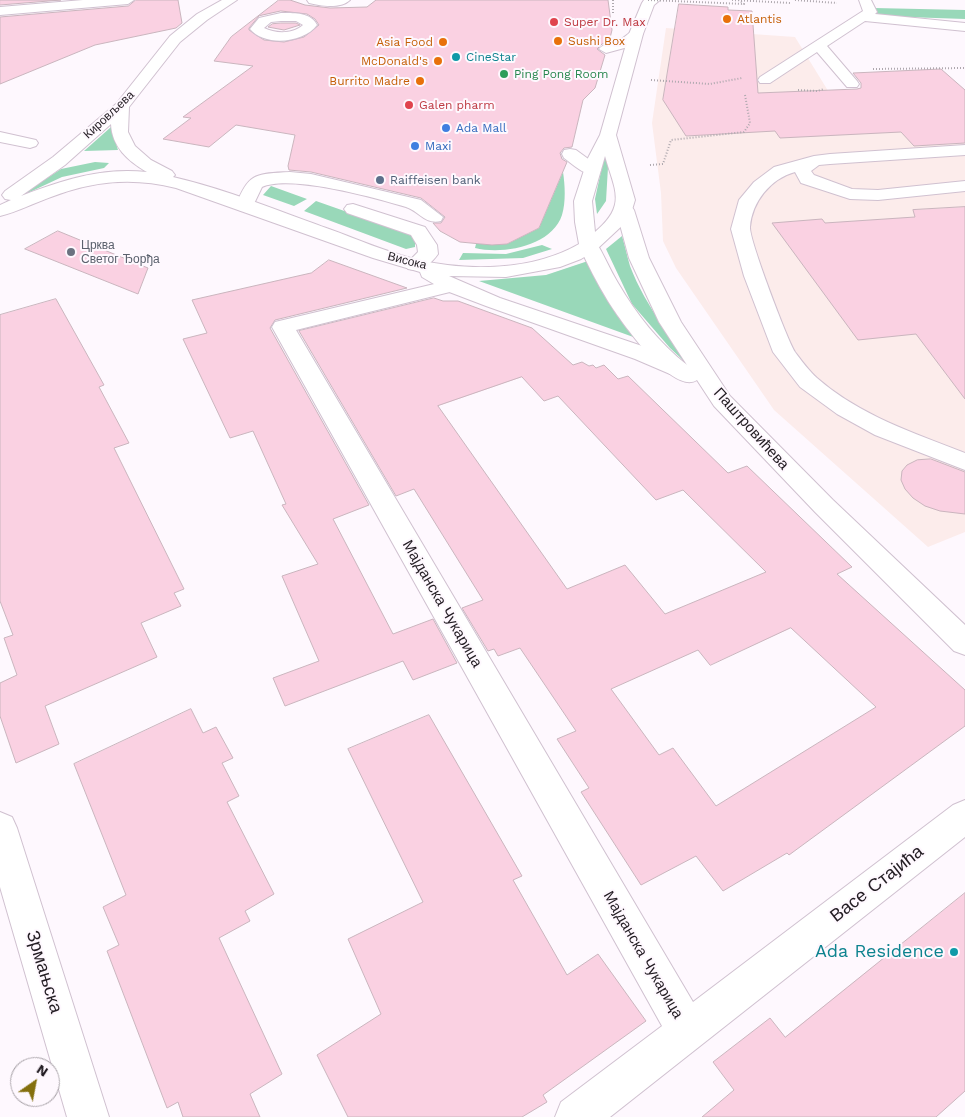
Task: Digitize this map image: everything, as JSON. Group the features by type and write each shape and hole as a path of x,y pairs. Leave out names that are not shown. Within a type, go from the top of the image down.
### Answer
{"main road":[{"path":"0,11 128,0"},
{"name":"Кировљева","path":"0,203 59,161 121,107 175,39 189,26 231,0"},
{"path":"313,0 326,2 344,0"},
{"path":"765,80 870,12 865,0"},
{"path":"647,2 636,34 608,135 592,170 583,207 589,246 605,280 630,320 657,350 678,369 722,401"},
{"path":"863,17 965,27"},
{"path":"606,49 623,44 636,34"},
{"path":"818,45 852,84"},
{"path":"121,107 118,118 119,127 129,153 146,165 182,184"},
{"name":"Паштровићева","path":"608,135 626,200 625,210 639,258 670,322 722,401 824,506 965,643"},
{"path":"0,137 30,143"},
{"path":"965,150 814,161 780,171 760,186 748,200 740,229 754,276 784,352 808,382 845,410 884,430 965,462"},
{"path":"570,154 592,170"},
{"path":"814,161 802,170 807,179 850,194 878,195 965,186"},
{"path":"0,211 72,182 88,178 120,175 150,176 182,184"},
{"path":"245,206 250,192 256,183 265,179 290,177 311,179 415,204 434,217"},
{"name":"Висока","path":"182,184 415,265 464,271 526,268 560,260 589,246 625,210"},
{"path":"353,209 418,231 427,245 428,254 415,265 452,286 643,354 678,369"},
{"name":"Мајданска Чукарица","path":"452,286 283,327 687,1031"},
{"name":"Васе Стајића","path":"576,1117 965,816"},
{"name":"Зрмањска","path":"0,828 88,1117"}],"path":[{"path":"613,0 613,15"},
{"path":"732,0 791,3"},
{"path":"647,2 744,4 739,0"},
{"path":"869,69 965,68"},
{"path":"648,80 710,84 748,76"},
{"path":"796,90 818,91 852,84"},
{"path":"650,165 663,164 671,140 727,136 744,132 750,123 745,93 750,91"}],"shaded area":[{"path":"666,28 795,37 838,107 965,99 965,532 928,547 774,410 676,268 663,241 661,193 652,123"}],"green space":[{"path":"874,8 965,10 965,19 877,16"},
{"path":"111,127 118,150 84,151"},
{"path":"606,148 608,167 606,201 597,214 595,199"},
{"path":"95,162 109,163 104,168 62,177 15,199 61,169"},
{"path":"563,172 565,194 562,215 557,226 548,234 525,246 512,249 486,250 475,248 476,244 507,244 539,228"},
{"path":"271,186 307,199 294,206 263,195"},
{"path":"316,201 415,237 415,247 406,249 304,211"},
{"path":"622,236 630,266 644,296 702,378 670,348 632,304 606,249"},
{"path":"542,245 552,249 523,258 459,260 463,253 506,254"},
{"path":"588,261 607,299 636,338 479,281 546,275"}],"building":[{"path":"0,0 61,0 0,5"},
{"path":"136,0 178,0 182,23 176,28 95,45 0,84 0,17 128,6"},
{"name":"Ada Mall","path":"279,0 290,0 305,5 330,8 367,7 376,0 608,0 612,30 609,42 602,44 597,49 605,55 595,88 583,100 572,147 564,148 560,153 562,159 567,162 539,228 507,244 492,245 460,242 440,231 433,223 441,223 445,217 421,198 311,172 289,170 288,166 295,135 236,125 209,147 163,139 191,118 183,117 253,66 214,61 231,37","holes":["281,11 307,14 315,19 319,25 304,37 284,42 264,40 249,30 259,16"]},
{"path":"679,4 728,7 728,10 752,11 758,93 857,89 861,88 861,83 853,73 941,69 965,90 965,143 914,146 901,132 780,138 775,131 686,136 663,100"},
{"path":"296,23 300,25 284,30 268,27 272,24"},
{"path":"965,207 965,399 916,334 858,340 772,223 822,219 825,223 915,217 913,210"},
{"name":"Црква Светог Ђорђа","path":"58,231 148,268 138,294 25,249"},
{"path":"329,260 407,288 275,320 270,328 369,505 333,519 393,634 433,619 457,663 413,680 403,661 285,706 273,678 319,661 282,576 318,564 282,505 286,504 253,431 230,438 183,339 207,333 192,300 311,273"},
{"path":"434,298 443,301 458,301 532,328 573,365 582,362 589,366 593,365 596,368 604,365 618,379 628,376 728,473 747,466 852,567 837,574 965,690 965,726 789,855 787,853 723,891 696,856 641,885 581,792 589,788 557,739 576,731 520,648 498,656 494,649 488,651 462,608 483,600 414,489 396,496 299,331","holes":["522,377 544,401 558,396 656,500 683,490 766,572 665,614 625,565 567,589 438,406","791,628 876,707 716,806 673,748 659,755 611,689 698,650 710,665"]},
{"path":"56,299 104,385 99,387 129,443 114,448 184,589 174,593 181,606 141,623 157,657 45,706 59,744 16,763 0,716 0,683 17,675 4,638 13,635 0,601 0,315"},
{"path":"931,459 965,472 965,514 940,511 925,506 913,498 905,489 901,480 902,471 907,465 917,460"},
{"path":"191,709 203,733 216,727 233,758 222,763 239,796 227,802 274,894 245,911 250,921 219,938 282,1074 250,1094 260,1117 183,1117 178,1102 167,1108 107,951 119,945 103,907 126,895 74,764"},
{"path":"429,715 522,876 513,880 567,975 598,954 646,1021 543,1095 547,1102 522,1117 348,1117 317,1055 381,1014 348,939 423,902 348,749"},
{"path":"965,893 965,1091 936,1117 702,1117 734,1090 713,1062 770,1018 785,1037"}],"place":[{"name":"Atlantis","path":"727,19"},
{"name":"Super Dr. Max","path":"554,22"},
{"name":"Sushi Box","path":"558,41"},
{"name":"Asia Food","path":"443,42"},
{"name":"CineStar","path":"456,57"},
{"name":"McDonald's","path":"438,61"},
{"name":"Ping Pong Room","path":"504,74"},
{"name":"Burrito Madre","path":"420,81"},
{"name":"Galen pharm","path":"409,105"},
{"name":"Ada Mall","path":"446,128"},
{"name":"Maxi","path":"415,146"},
{"name":"Raiffeisen bank","path":"380,180"},
{"name":"Црква Светог Ђорђа","path":"71,252"},
{"name":"Ada Residence","path":"954,952"}]}
